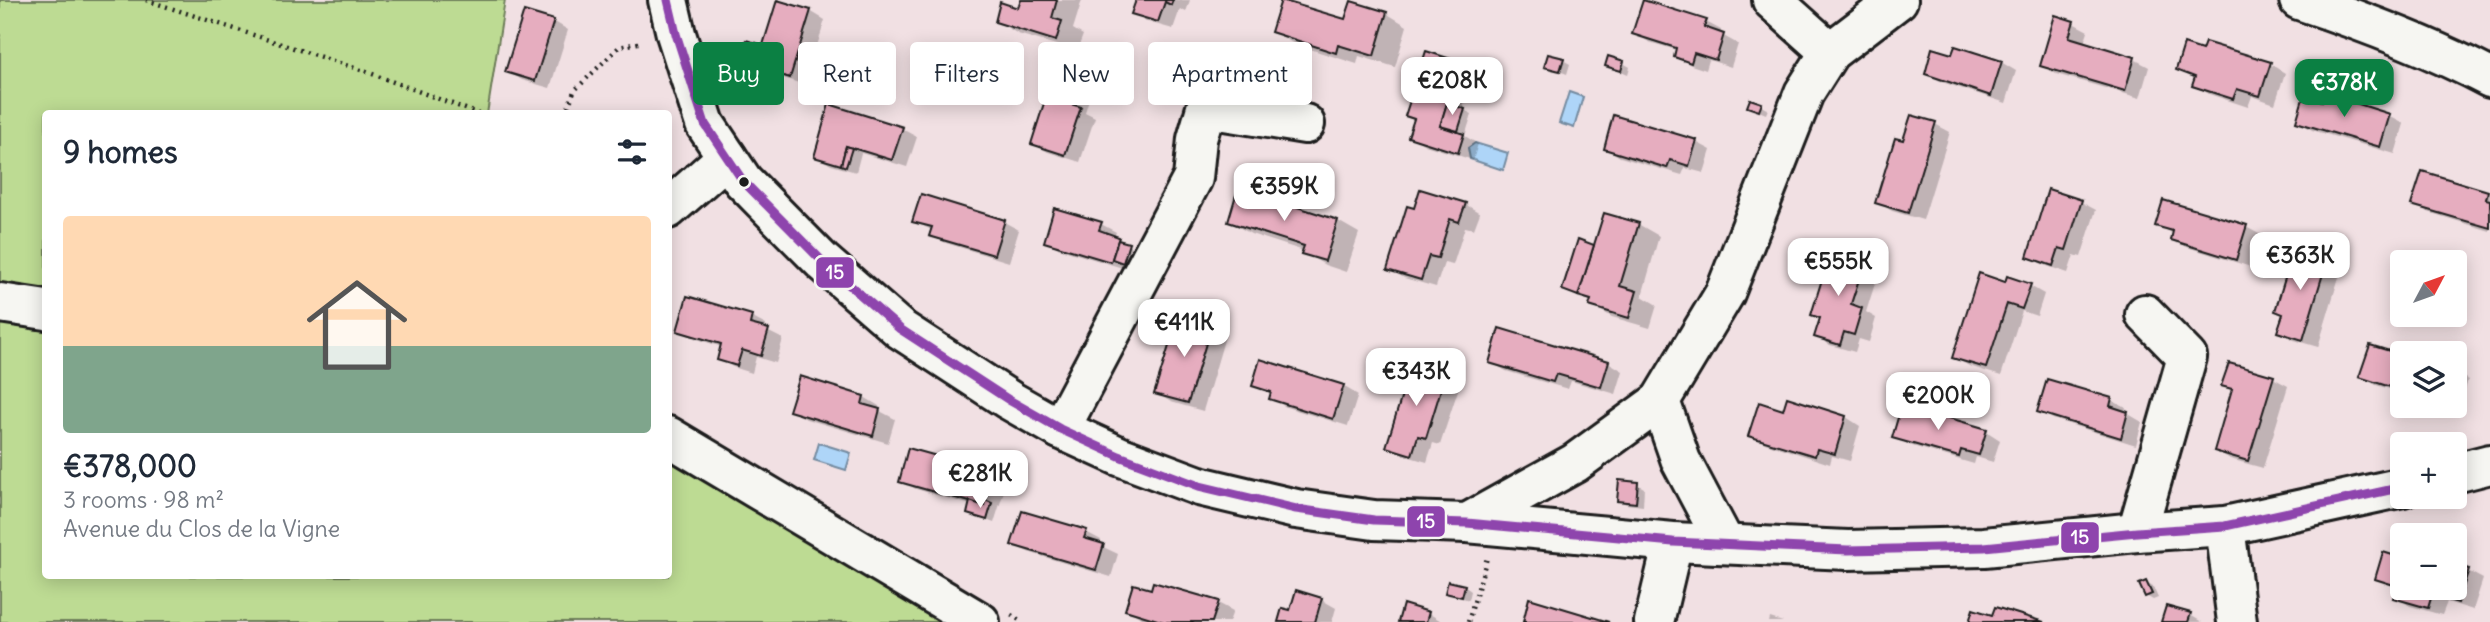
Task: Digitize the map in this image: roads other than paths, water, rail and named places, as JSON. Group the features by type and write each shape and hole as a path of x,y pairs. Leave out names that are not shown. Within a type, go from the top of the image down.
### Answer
{"street":[{"path":"1772,0 1830,52"},
{"path":"1481,525 1575,463 1660,401 1725,293 1799,104 1830,52 1888,5 1898,0"},
{"path":"2299,0 2446,55 2490,78"},
{"path":"672,17 705,124 743,181 822,261 900,329 1009,400 1060,429 1119,456 1199,486 1262,502 1362,519 1481,525 1674,542 1811,550 1941,549 2225,526 2390,490"},
{"path":"1060,429 1193,178 1197,139 1206,108 1305,124"},
{"path":"672,205 727,157"},
{"path":"0,303 42,309"},
{"path":"2137,532 2187,357 2144,314"},
{"path":"1660,401 1688,477 1725,544"},
{"path":"672,438 980,622"},
{"path":"2467,470 2490,464"},
{"path":"2225,526 2237,622"},
{"path":"1654,622 1674,542"}],"water":[{"path":"1569,92 1583,97 1574,128 1559,123"},
{"path":"1475,143 1508,153 1503,170 1470,159 1468,148"},
{"path":"819,443 851,453 846,470 814,460"}]}
